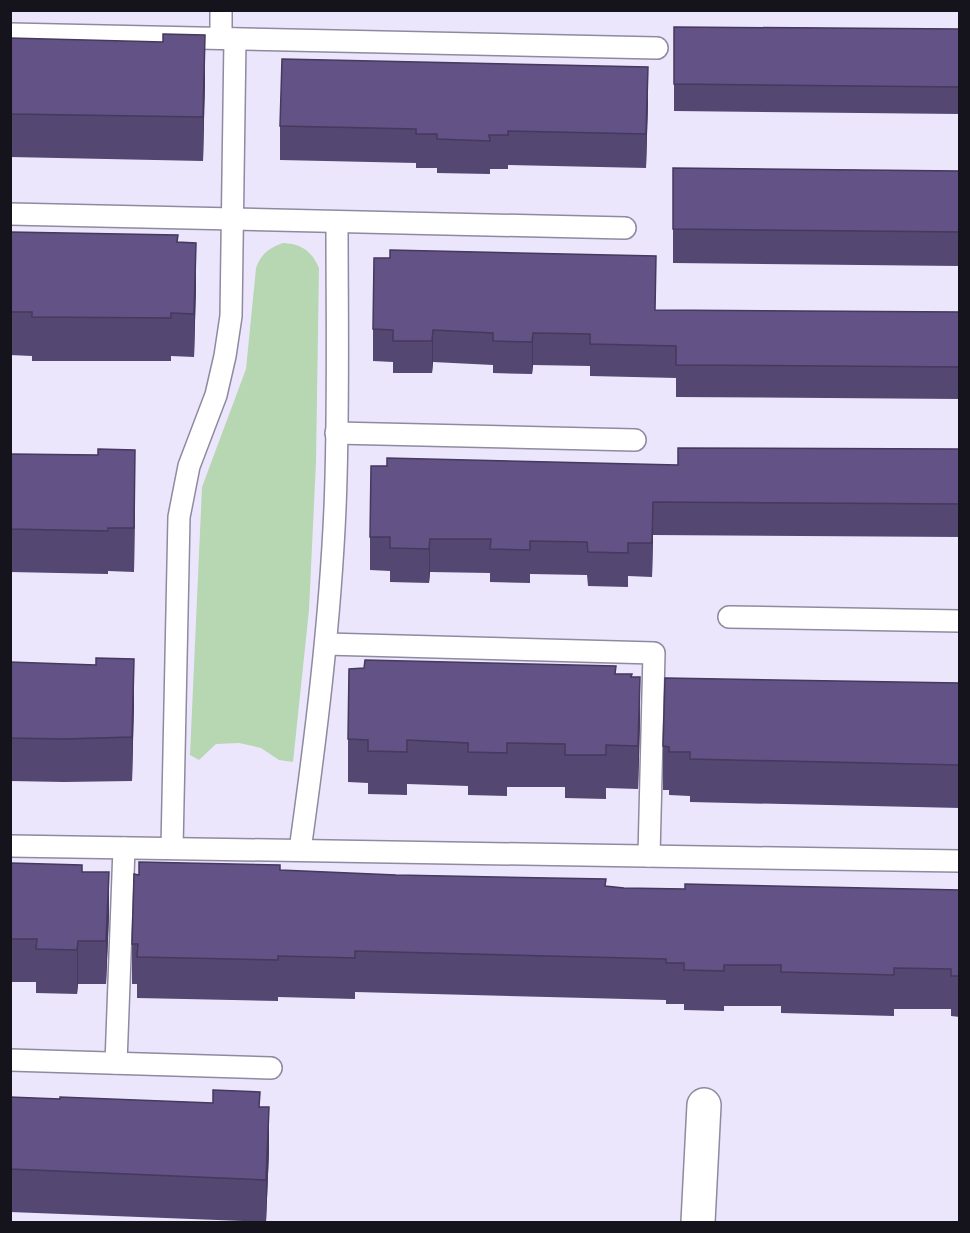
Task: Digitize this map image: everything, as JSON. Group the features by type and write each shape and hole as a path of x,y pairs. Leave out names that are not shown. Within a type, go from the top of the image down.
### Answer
{"street":[{"path":"698,1222 704,1105"}],"lane":[{"path":"172,848 179,518 189,466 216,395 231,316 232,219 228,38 221,10"},
{"path":"10,33 657,48"},
{"path":"10,214 625,228"},
{"path":"300,850 326,644 335,506 337,222"},
{"path":"336,433 635,440"},
{"path":"729,617 960,621"},
{"path":"326,644 654,653 649,856"},
{"path":"654,696 677,697"},
{"path":"10,846 960,861"},
{"path":"116,1063 124,848"},
{"path":"10,1060 271,1068"}],"green space":[{"path":"283,243 305,249 319,268 316,462 309,610 293,762 279,760 261,748 239,743 216,744 199,760 190,755 202,487 246,369 256,268 266,252"}],"building":[{"path":"674,27 960,29 960,87 674,84"},
{"path":"163,34 205,35 203,117 10,114 10,38 163,42"},
{"path":"282,59 648,67 646,134 508,131 508,135 489,135 490,141 437,139 437,134 416,134 416,129 280,126"},
{"path":"673,168 960,171 960,232 673,229"},
{"path":"10,232 178,235 177,242 196,243 194,314 171,313 171,318 32,317 32,312 10,312"},
{"path":"390,250 656,256 655,310 960,312 960,367 676,365 676,346 590,344 590,334 533,333 532,342 493,341 493,333 433,330 432,341 393,341 393,330 373,329 374,258 390,258"},
{"path":"678,448 960,449 960,504 653,502 652,543 628,543 628,553 588,552 587,542 530,541 530,550 490,549 491,539 430,539 429,549 390,548 390,537 370,537 371,466 387,466 387,458 678,465"},
{"path":"98,449 135,450 134,528 108,528 108,531 10,529 10,454 98,455"},
{"path":"96,658 134,659 132,737 10,738 10,662 96,665"},
{"path":"365,660 616,666 615,674 632,674 631,677 640,677 638,746 606,745 606,755 565,755 565,744 507,743 507,753 468,752 468,743 407,740 407,752 368,751 368,740 348,739 349,669 364,668"},
{"path":"665,678 960,683 960,765 690,759 690,752 669,752 669,747 663,746"},
{"path":"139,862 280,865 280,870 396,875 606,879 605,886 624,888 685,889 685,884 960,890 960,976 951,976 951,969 894,968 894,975 781,972 781,965 724,965 724,971 684,970 684,963 666,963 666,959 355,951 355,958 278,956 278,960 137,957 138,944 132,944 134,874 139,875"},
{"path":"10,863 82,865 82,872 109,872 106,941 78,941 77,950 36,949 37,939 10,939"},
{"path":"213,1090 260,1092 259,1107 269,1107 266,1180 10,1169 10,1097 213,1103"}]}
